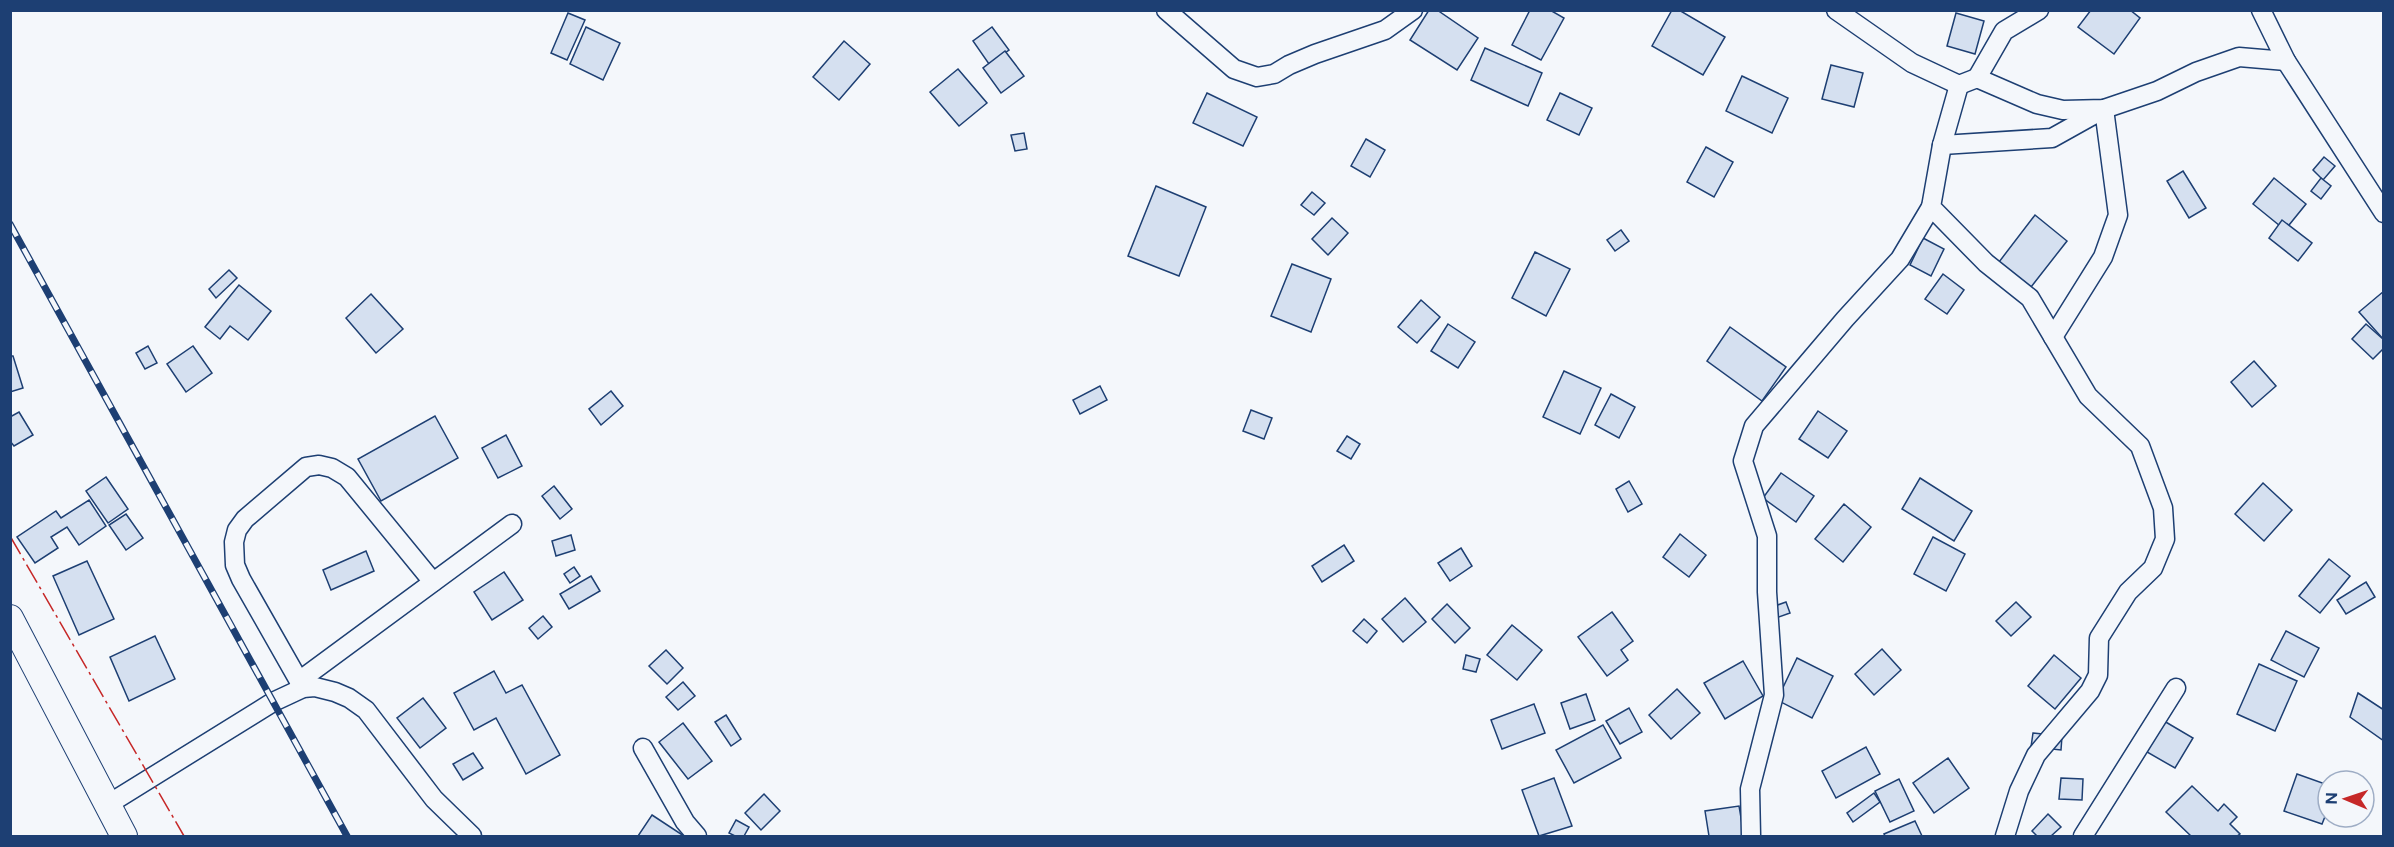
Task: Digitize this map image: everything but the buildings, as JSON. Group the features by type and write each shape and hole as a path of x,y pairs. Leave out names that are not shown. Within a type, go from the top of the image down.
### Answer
{"main road":[{"path":"10,618 124,837"}],"street":[{"path":"1166,10 1234,69 1257,77 1274,74 1315,54 1385,30 1413,10"},
{"path":"1836,10 1912,63 1959,85 1977,78 2004,31 2038,10"},
{"path":"2261,10 2286,61 2384,213"},
{"path":"1942,146 2052,138 2104,109 2157,91 2196,72 2239,57 2286,61"},
{"path":"1977,78 2037,104 2063,110 2104,109"},
{"path":"1751,837 1750,789 1774,694 1767,592 1767,536 1743,461 1754,426 1845,318 1900,259 1931,207 1942,146 1959,85"},
{"path":"2053,337 2103,257 2118,215 2104,109"},
{"path":"1931,207 1986,263 2030,298 2088,396 2140,446 2163,508 2165,539 2153,568 2128,592 2099,638 2097,675 2090,691 2036,755 2019,791 2006,837"},
{"path":"433,582 347,477 332,468 319,465 306,467 245,519 237,530 233,554 241,579 301,684 335,692 349,698 366,710 434,799 472,837"},
{"path":"107,805 301,684 512,524"},
{"path":"2083,837 2176,688"},
{"path":"643,748 685,822 697,837"}],"railway":[{"path":"10,224 347,836"}],"power":[{"path":"10,536 184,836"}]}
